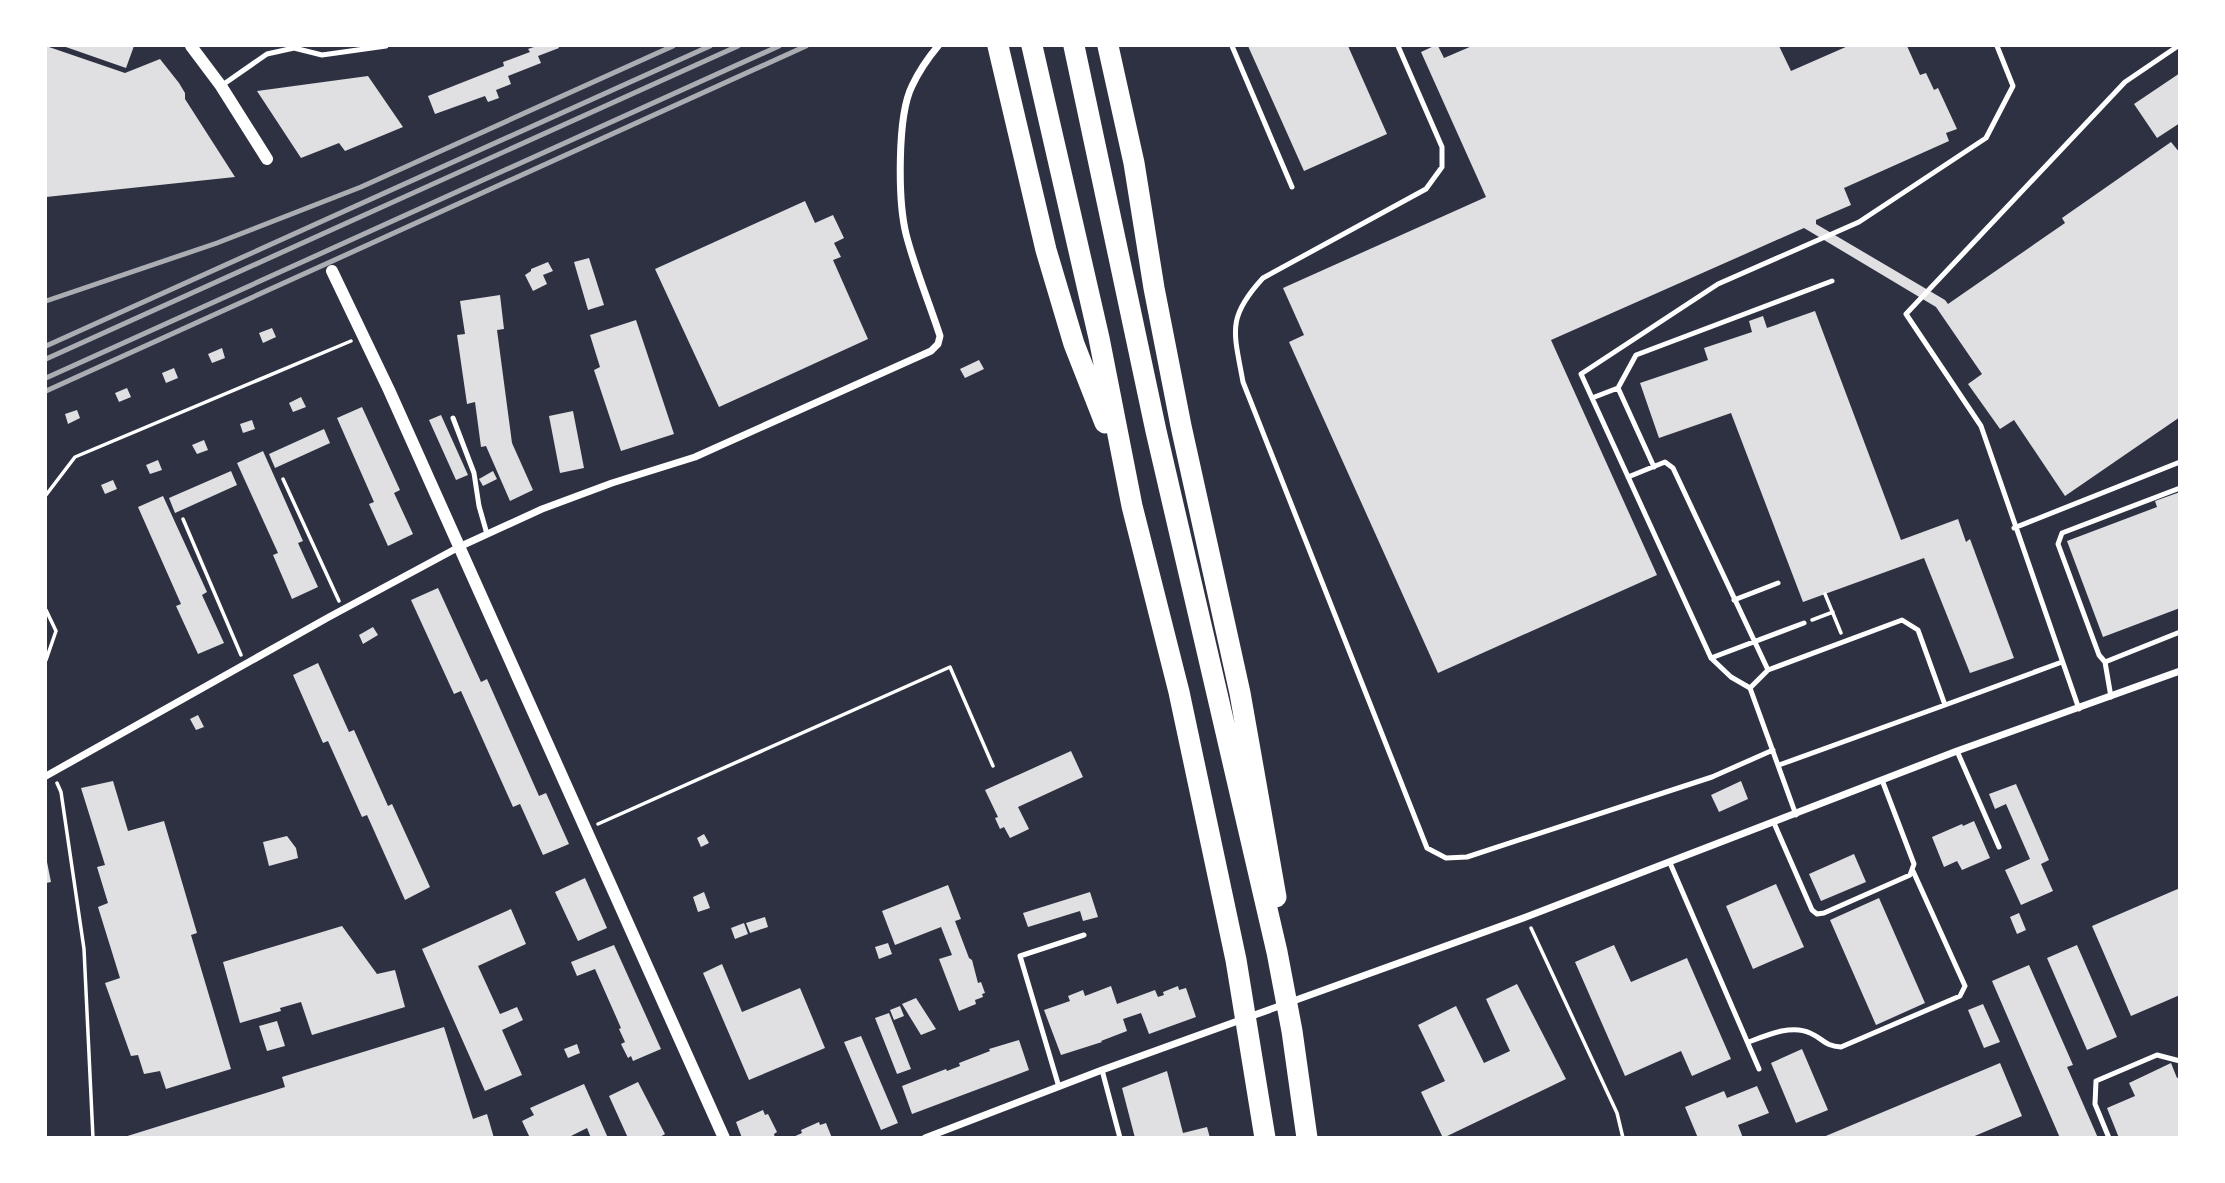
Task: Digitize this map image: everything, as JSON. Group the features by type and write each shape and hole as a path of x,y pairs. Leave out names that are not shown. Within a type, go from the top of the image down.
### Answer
{"highway":[{"path":"998,46 1046,250 1074,344 1124,469"},
{"path":"1032,46 1099,338 1124,469 1179,692 1236,960 1265,1138"},
{"path":"1073,46 1156,431 1238,795 1277,952 1294,1044 1307,1138"},
{"path":"1108,46 1124,115 1181,426 1240,693 1276,890 1277,952"}],"street":[{"path":"191,46 221,86 267,159"},
{"path":"48,774 459,547 553,504 612,482 695,457 931,351 938,344 940,336 906,233 900,152 910,88 938,46"},
{"path":"332,271 724,1138"},
{"path":"925,1138 1102,1070 1670,863 1957,751 2179,671"}],"lane":[{"path":"221,86 267,54 295,48 322,55 386,46"},
{"path":"1232,46 1292,187"},
{"path":"1398,46 1442,147 1442,167 1426,188 1263,278 1245,298 1234,328 1244,382 1427,848 1446,858 1467,857 1712,777 1773,750"},
{"path":"1796,815 1750,688 1731,677 1711,658 1581,374 1718,284 1859,222 1986,138 2013,86 1997,46"},
{"path":"2079,709 2014,528 1981,426 1906,314 2125,82 2178,46"},
{"path":"1592,398 1618,388 1636,355 1832,281"},
{"path":"1631,341 1636,355"},
{"path":"1618,388 1654,467"},
{"path":"453,418 474,472 487,534"},
{"path":"1628,477 1665,462 1672,468 1768,670"},
{"path":"2014,528 2179,462"},
{"path":"2111,697 2105,662 2099,654 2057,544 2062,533 2179,488"},
{"path":"1734,600 1778,583"},
{"path":"1750,688 1768,670 1902,620 1918,630 1945,705"},
{"path":"1711,658 1804,623"},
{"path":"2105,662 2179,632"},
{"path":"1779,765 2062,662"},
{"path":"1957,751 1999,848"},
{"path":"1749,1042 1794,1028 1810,1032 1828,1046 1841,1047 1960,996 1965,986 1913,871 1914,864 1882,780"},
{"path":"1774,823 1812,911 1817,914 1824,914 1910,875 1913,871"},
{"path":"1670,863 1759,1069"},
{"path":"1059,1087 1020,956 1084,935"},
{"path":"2109,1138 2095,1104 2096,1081 2157,1055 2179,1061"},
{"path":"1102,1070 1120,1138"}],"path":[{"path":"46,495 75,457 363,336"},
{"path":"284,479 343,609"},
{"path":"183,520 245,664"},
{"path":"1825,594 1844,641"},
{"path":"46,610 56,631 46,660"},
{"path":"1804,623 1833,612"},
{"path":"586,829 950,667 993,766"},
{"path":"48,774 61,792 84,949 93,1138"},
{"path":"1526,916 1617,1113 1623,1138"}],"building":[{"path":"46,46 125,73 160,59 179,83 185,93 185,99 235,177 46,197"},
{"path":"63,46 134,46 126,68"},
{"path":"537,46 559,48 538,56 541,63 508,76 511,84 496,90 499,98 488,102 485,96 435,114 428,96 504,66 503,62 530,52 528,49"},
{"path":"1248,46 1348,46 1387,134 1304,171"},
{"path":"1438,46 1444,58 1472,46 1779,46 1791,71 1848,46 1907,46 1920,75 1926,73 1934,90 1938,88 1957,129 1946,133 1949,141 1844,188 1851,205 1816,220 1816,224 1948,304 2065,223 2062,218 2171,142 2180,153 2180,417 2065,496 2014,420 2000,429 1968,384 1982,374 1936,307 1804,228 1551,340 1657,575 1438,673 1289,342 1304,335 1283,288 1486,197 1421,52"},
{"path":"2180,73 2180,123 2157,138 2134,104"},
{"path":"368,76 403,127 345,151 339,143 301,158 257,91"},
{"path":"805,201 815,223 833,215 844,238 834,243 841,257 833,260 868,339 719,407 655,269"},
{"path":"589,258 604,305 588,310 574,262"},
{"path":"548,262 553,271 543,275 547,284 533,291 525,275 531,269"},
{"path":"500,295 504,329 497,330 512,443 533,490 510,501 486,446 481,447 475,402 467,404 457,335 465,334 460,301"},
{"path":"1815,311 1901,540 1958,519 1966,542 1970,539 2014,658 1970,673 1924,558 1803,602 1731,413 1659,438 1640,383 1708,360 1704,348 1752,332 1749,321 1763,316 1767,328"},
{"path":"636,320 674,434 621,451 594,370 600,367 590,335"},
{"path":"272,328 276,337 263,343 259,333"},
{"path":"222,348 225,358 212,363 208,354"},
{"path":"979,360 984,369 965,378 960,369"},
{"path":"174,368 178,378 166,383 162,373"},
{"path":"127,388 131,397 119,402 115,393"},
{"path":"301,397 306,407 293,412 289,403"},
{"path":"362,407 400,490 394,493 413,534 388,546 369,504 374,502 337,418"},
{"path":"77,410 80,418 68,424 65,414"},
{"path":"573,411 584,468 560,473 549,416"},
{"path":"441,415 468,475 456,480 429,420"},
{"path":"252,420 255,429 243,433 240,424"},
{"path":"324,429 330,443 275,468 269,454"},
{"path":"204,440 208,450 197,454 192,445"},
{"path":"263,451 303,541 298,543 318,587 292,599 273,555 278,553 237,463"},
{"path":"158,460 162,470 150,474 146,465"},
{"path":"231,471 237,485 175,513 169,498"},
{"path":"493,471 497,479 483,486 479,479"},
{"path":"113,480 117,489 105,494 101,485"},
{"path":"2180,492 2180,608 2103,637 2067,541 2157,507 2155,501"},
{"path":"163,496 207,592 202,595 224,643 198,654 176,606 181,604 138,507"},
{"path":"438,588 481,682 487,679 539,796 546,793 569,844 543,855 520,804 513,807 461,691 454,694 411,600"},
{"path":"373,627 378,635 363,644 359,635"},
{"path":"318,663 349,732 354,730 388,806 392,804 430,887 405,900 367,815 362,817 328,741 323,743 293,675"},
{"path":"198,715 204,727 196,730 190,719"},
{"path":"1071,751 1083,777 1018,807 1029,829 1010,838 1004,827 1000,829 995,818 998,817 985,790"},
{"path":"113,781 128,831 164,821 197,933 191,935 231,1069 166,1089 160,1071 144,1074 138,1055 131,1056 105,983 120,978 98,907 108,903 97,867 105,865 81,788"},
{"path":"1741,781 1748,799 1719,812 1711,795"},
{"path":"2016,784 2049,860 2041,864 2053,891 2021,905 2005,870 2030,859 2006,804 1995,809 1989,794"},
{"path":"1974,821 1990,858 1962,870 1957,861 1944,867 1932,837"},
{"path":"704,834 709,843 701,847 697,838"},
{"path":"287,836 296,848 298,858 269,866 263,842"},
{"path":"1854,854 1866,882 1821,901 1809,874"},
{"path":"46,857 51,882 46,883"},
{"path":"585,878 607,928 578,941 555,892"},
{"path":"1776,884 1804,947 1753,969 1726,906"},
{"path":"948,885 961,919 955,921 972,960 978,983 981,982 985,993 982,994 983,997 975,1000 976,1004 959,1011 939,959 952,955 941,927 895,945 882,911"},
{"path":"2180,888 2180,995 2131,1016 2092,926"},
{"path":"704,892 710,908 698,912 693,897"},
{"path":"1090,892 1098,917 1083,921 1080,911 1028,927 1023,913"},
{"path":"1879,898 1925,1003 1876,1025 1830,920"},
{"path":"511,909 526,944 478,966 500,1014 517,1007 523,1020 502,1030 522,1075 485,1091 422,949"},
{"path":"2019,913 2026,930 2017,934 2010,917"},
{"path":"765,917 768,927 750,933 746,923"},
{"path":"744,923 748,934 735,939 731,928"},
{"path":"342,926 377,974 395,970 405,1007 312,1035 301,1002 240,1023 223,962"},
{"path":"888,943 892,954 879,959 875,947"},
{"path":"614,945 661,1049 633,1061 631,1056 628,1058 621,1044 625,1042 619,1029 621,1028 595,969 577,976 571,962"},
{"path":"1614,945 1631,982 1687,958 1731,1059 1692,1076 1681,1051 1625,1076 1575,962"},
{"path":"2077,945 2117,1037 2087,1050 2047,958"},
{"path":"722,964 742,1012 800,988 825,1048 749,1080 703,973"},
{"path":"2029,965 2073,1065 2067,1067 2098,1138 2060,1138 1992,981"},
{"path":"1517,984 1566,1079 1443,1138 1421,1092 1445,1081 1418,1025 1456,1006 1484,1063 1510,1051 1486,999"},
{"path":"1111,986 1117,1004 1155,990 1158,997 1178,986 1179,990 1186,988 1196,1017 1149,1034 1141,1013 1123,1019 1127,1031 1061,1055 1044,1010 1070,1001 1068,996 1083,990 1085,996"},
{"path":"916,998 936,1029 921,1035 902,1004"},
{"path":"1983,1004 2000,1042 1984,1048 1968,1010"},
{"path":"900,1006 904,1016 894,1020 890,1010"},
{"path":"889,1013 911,1069 897,1074 875,1018"},
{"path":"277,1021 285,1046 267,1051 259,1026"},
{"path":"444,1027 473,1119 487,1114 494,1138 121,1138 285,1087 282,1077"},
{"path":"861,1036 898,1123 881,1130 844,1042"},
{"path":"1019,1040 1029,1070 912,1114 902,1086 960,1066 959,1063 990,1051 989,1049"},
{"path":"577,1044 580,1053 568,1058 564,1049"},
{"path":"1802,1049 1828,1110 1796,1123 1771,1063"},
{"path":"2000,1063 2022,1116 1970,1138 1821,1138"},
{"path":"2171,1063 2177,1078 2180,1077 2180,1138 2119,1138 2107,1108 2135,1096 2129,1083"},
{"path":"1167,1071 1183,1133 1207,1127 1210,1138 1135,1138 1122,1088"},
{"path":"638,1082 665,1134 658,1138 628,1138 609,1096"},
{"path":"584,1084 608,1138 591,1138 587,1128 567,1138 530,1138 522,1121 534,1115 530,1108"},
{"path":"1757,1086 1769,1113 1738,1125 1743,1138 1698,1138 1685,1107 1724,1091 1727,1098"},
{"path":"763,1110 777,1132 774,1134 775,1138 742,1138 736,1122"},
{"path":"819,1122 820,1125 826,1123 832,1138 791,1138 802,1133 801,1130"}],"railway":[{"path":"46,301 217,243 361,187 673,46"},
{"path":"46,346 710,46"},
{"path":"46,359 738,46"},
{"path":"46,378 779,46"},
{"path":"46,391 806,46"}]}
